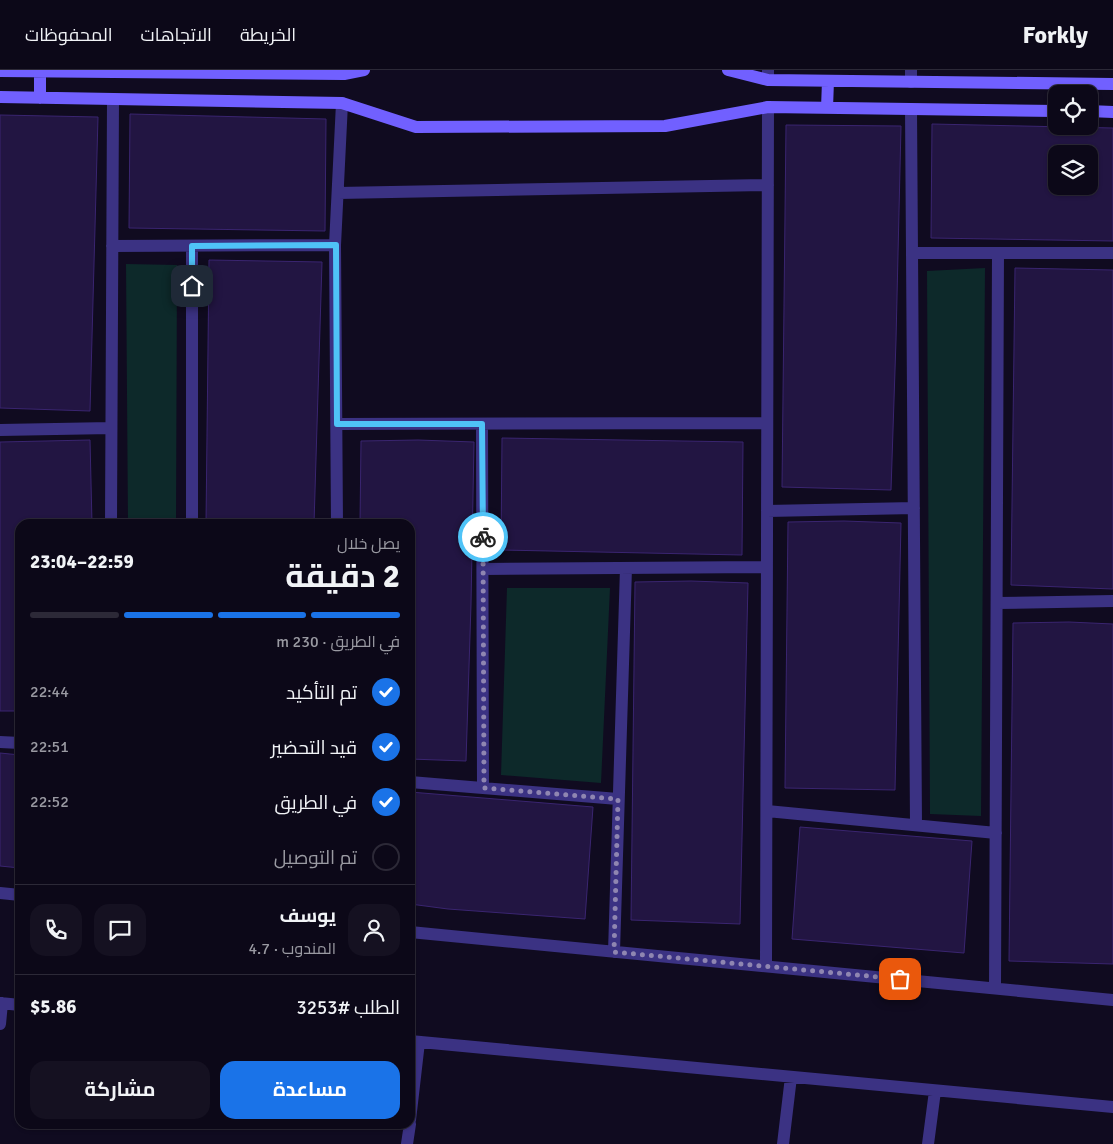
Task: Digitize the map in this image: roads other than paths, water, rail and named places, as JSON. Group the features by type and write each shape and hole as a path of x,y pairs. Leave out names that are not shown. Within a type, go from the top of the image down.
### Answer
{"street":[{"path":"0,71 348,72 364,70"},
{"path":"728,70 828,81 911,76 1113,84"},
{"path":"40,71 40,98"},
{"path":"827,108 828,81"},
{"path":"0,97 342,104 416,127 665,126 768,107 1048,111"},
{"path":"111,519 113,99"},
{"path":"337,519 336,245 342,104"},
{"path":"766,966 768,107"},
{"path":"911,109 916,825"},
{"path":"1098,112 1113,112"},
{"path":"338,193 768,185"},
{"path":"112,246 336,245"},
{"path":"192,246 192,519"},
{"path":"912,253 1113,254"},
{"path":"995,988 998,253"},
{"path":"337,424 767,422"},
{"path":"482,424 484,788"},
{"path":"0,430 111,428"},
{"path":"767,511 914,508"},
{"path":"483,569 767,567"},
{"path":"614,952 626,568"},
{"path":"997,603 1113,601"},
{"path":"0,742 15,743"},
{"path":"415,782 618,799"},
{"path":"767,811 996,832"},
{"path":"0,893 15,894"},
{"path":"415,932 1113,1000"},
{"path":"0,1024 1,1003 15,1004"},
{"path":"415,1042 1113,1107"},
{"path":"783,1144 791,1077"},
{"path":"928,1144 935,1091"},
{"path":"407,1144 409,1129"}]}
